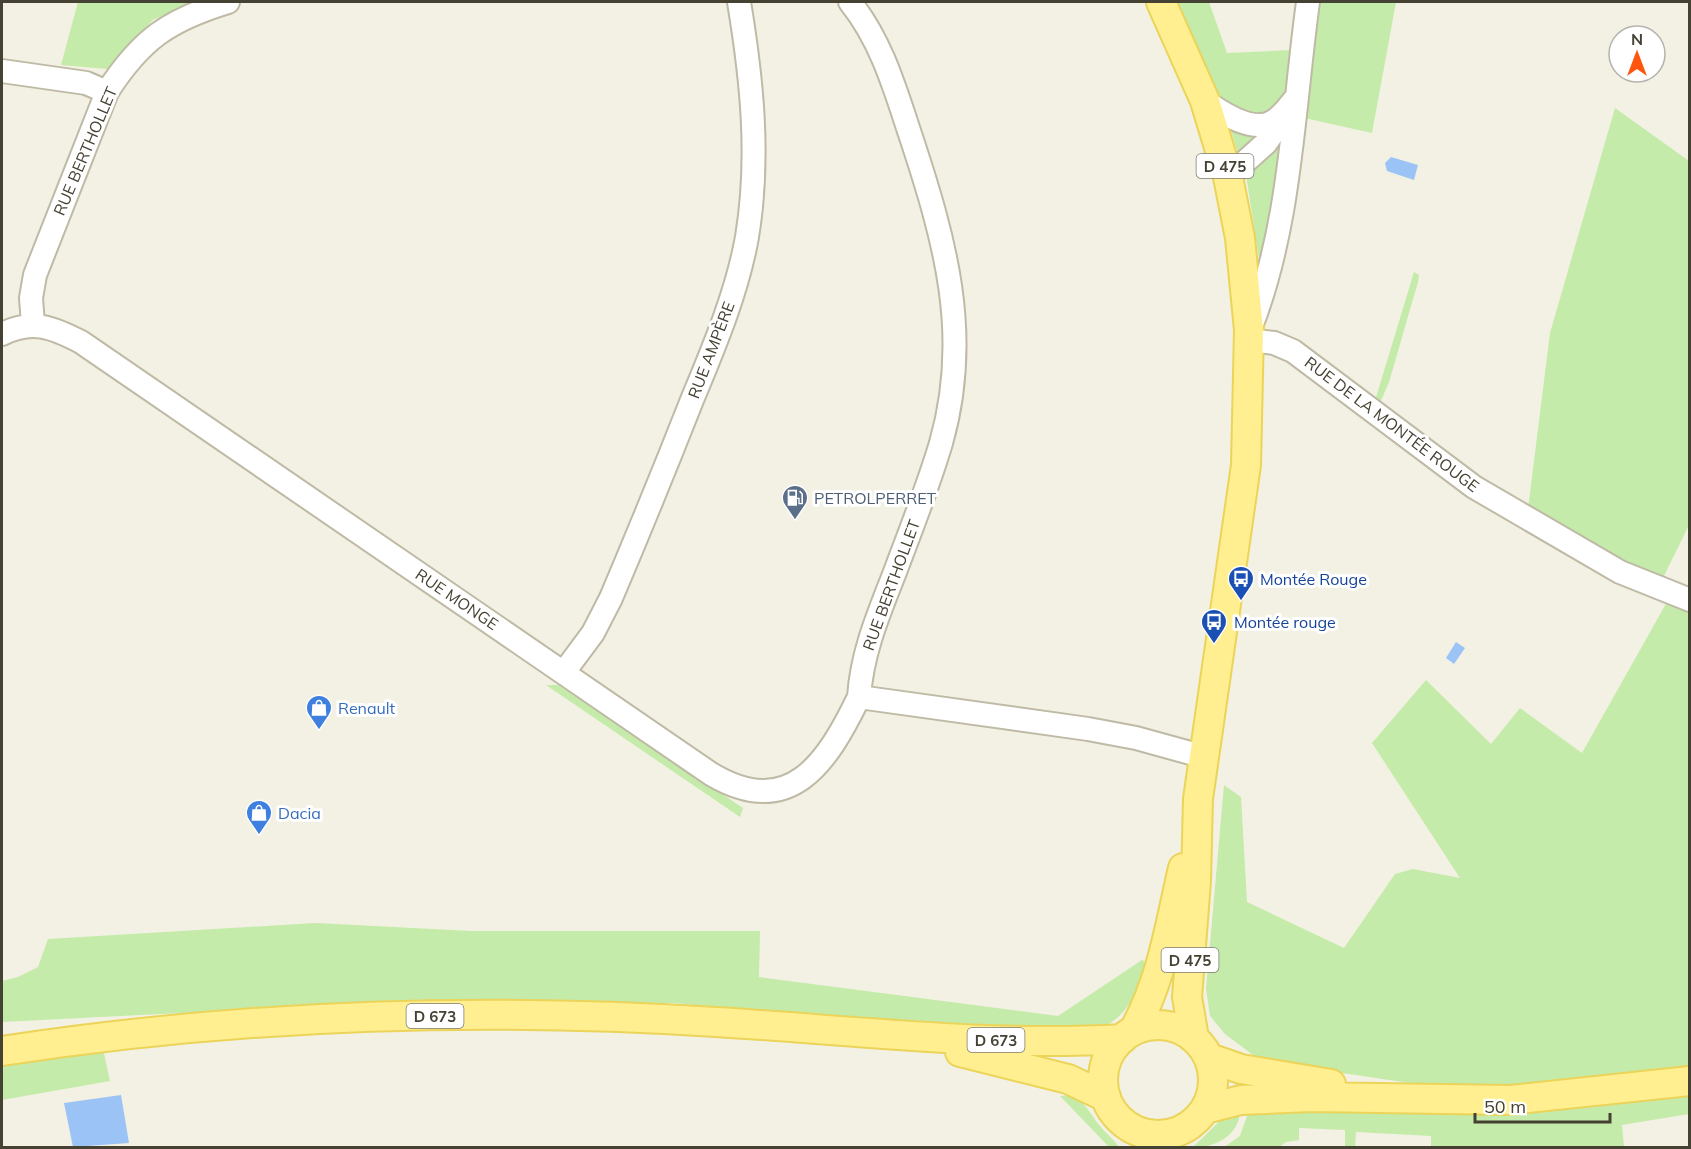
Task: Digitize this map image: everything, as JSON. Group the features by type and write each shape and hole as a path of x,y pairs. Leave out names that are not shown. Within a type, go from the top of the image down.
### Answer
{"main road":[{"name":"D 475","path":"1128,1035 1154,990 1163,961 1198,799 1246,465 1249,344 1240,238 1228,177 1205,101 1161,2"},
{"name":"D 475","path":"1198,799 1196,881 1187,997 1202,1048"},
{"name":"D 673","path":"2,1051 180,1030 298,1020 492,1015 716,1022 870,1035 966,1040 1128,1035"},
{"path":"1202,1048 1213,1079 1209,1100 1204,1109 1176,1139 1164,1134 1148,1133 1130,1136 1106,1097 1103,1076 1109,1056 1128,1035 1144,1026 1166,1025 1241,1069 1359,1089 1385,1098"},
{"name":"D 673","path":"870,1035 991,1058 1068,1079 1106,1097"},
{"path":"1204,1109 1241,1100 1385,1098 1510,1100 1689,1081"}],"street":[{"name":"RUE BERTHOLLET","path":"33,324 31,298 36,275 107,92 121,69 154,35 182,19 228,2"},
{"name":"RUE AMPÈRE","path":"564,672 592,633 611,598 708,361 741,265 749,216 754,137 753,97 739,2"},
{"name":"RUE BERTHOLLET","path":"850,2 873,34 885,58 928,188 948,265 956,352 953,388 940,443 913,526 871,633 860,677 859,697"},
{"path":"1249,344 1266,290 1295,126 1295,99 1308,2"},
{"path":"2,71 86,83 107,92"},
{"path":"1205,101 1234,118 1263,124 1275,120 1295,99"},
{"path":"1228,177 1266,143 1295,99"},
{"path":"2,334 33,324"},
{"name":"RUE MONGE","path":"33,324 56,329 81,342 711,774 735,786 755,791 790,786 813,771 837,740 859,697"},
{"name":"RUE DE LA MONTÉE ROUGE","path":"1249,344 1274,344 1293,351 1474,487 1620,572 1689,600"},
{"path":"859,697 1088,729 1136,738 1205,756"}],"green space":[{"path":"78,2 193,2 153,20 107,69 61,65"},
{"path":"1173,2 1209,2 1227,53 1292,50 1283,101 1260,113 1248,114 1219,100"},
{"path":"1317,2 1396,2 1372,133 1300,117"},
{"path":"1615,108 1689,161 1689,525 1662,580 1528,509 1550,333"},
{"path":"1229,124 1266,129 1239,157"},
{"path":"1280,143 1262,261 1259,260 1246,174"},
{"path":"1414,272 1419,275 1418,282 1389,382 1380,403 1374,404"},
{"path":"1667,602 1689,609 1689,1069 1546,1084 1458,1087 1423,1085 1261,1061 1225,1034 1210,1016 1206,989 1224,785 1241,797 1247,902 1344,948 1395,874 1413,869 1460,878 1372,743 1426,680 1491,744 1520,708 1582,753"},
{"path":"546,685 558,685 743,808 740,817"},
{"path":"316,923 471,931 760,931 759,977 1058,1016 1142,960 1146,962 1131,1002 1118,1017 1099,1029 898,1023 673,1003 417,1001 2,1022 2,981 18,977 38,967 48,939"},
{"path":"103,1049 110,1081 2,1100 2,1064"},
{"path":"1689,1094 1689,1114 1622,1125 1624,1147 1431,1147 1431,1136 1356,1132 1355,1147 1345,1147 1345,1130 1299,1128 1299,1140 1286,1142 1279,1147 1223,1148 1240,1136 1248,1113"},
{"path":"1060,1096 1080,1100 1119,1147 1109,1147"},
{"path":"1240,1112 1235,1128 1224,1139 1217,1143 1192,1148 1224,1117"}],"water":[{"path":"1391,157 1418,165 1414,180 1387,171 1385,163"},
{"path":"1456,642 1465,648 1454,664 1446,658"},
{"path":"121,1095 129,1143 73,1147 64,1103"}],"place":[{"name":"PETROLPERRET","path":"795,521"},
{"name":"Montée Rouge","path":"1241,602"},
{"name":"Montée rouge","path":"1214,645"},
{"name":"Renault","path":"319,731"},
{"name":"Dacia","path":"259,836"}]}
